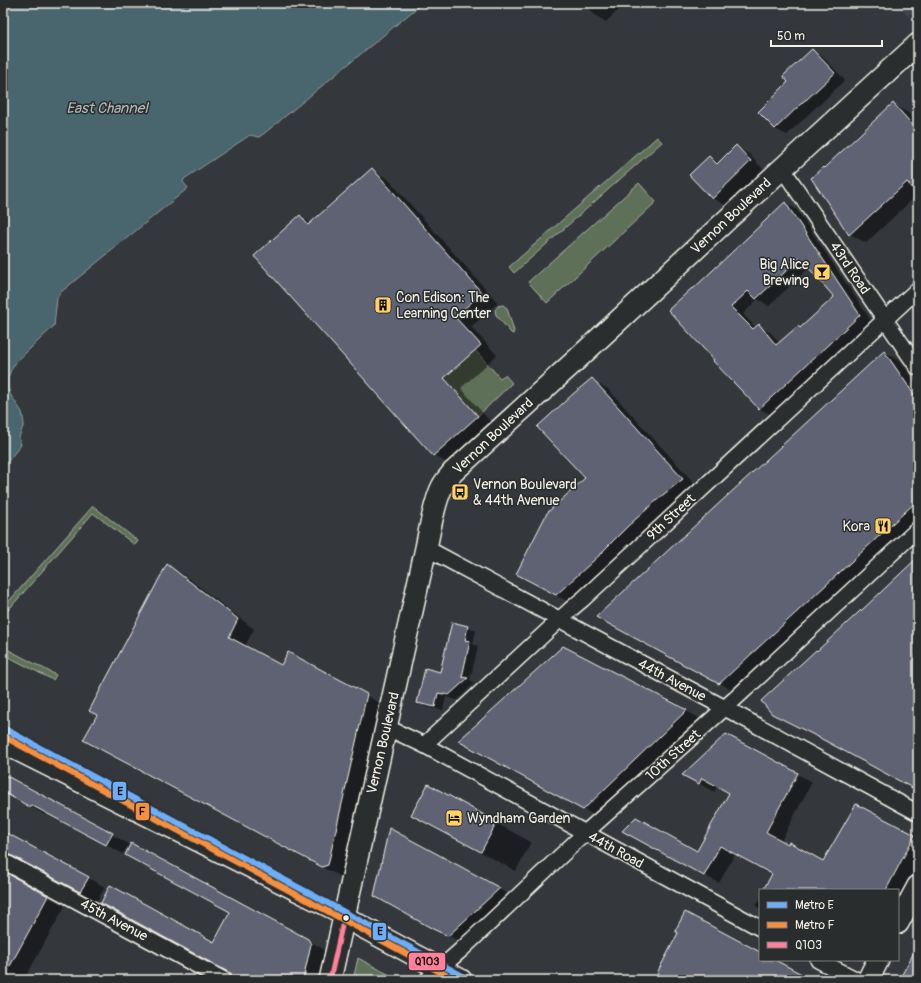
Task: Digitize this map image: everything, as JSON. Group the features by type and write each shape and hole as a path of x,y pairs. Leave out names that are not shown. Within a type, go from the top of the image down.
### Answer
{"main road":[{"name":"Vernon Boulevard","path":"330,980 426,548 442,486 449,477 782,168 915,53"},
{"path":"899,921 918,886"},
{"path":"344,917 434,974 461,980"},
{"path":"868,980 878,961"}],"street":[{"name":"43rd Road","path":"782,168 918,368"},
{"name":"9th Street","path":"424,745 918,290"},
{"name":"10th Street","path":"434,974 585,833 725,708 918,529"},
{"name":"44th Avenue","path":"426,548 918,813"},
{"name":"44th Road","path":"386,727 424,745 759,927"},
{"path":"3,746 344,917"},
{"name":"45th Avenue","path":"3,861 224,980"},
{"path":"820,961 856,980"}],"shaded area":[{"path":"896,3 918,3 918,8 908,16"}],"green space":[{"path":"657,137 662,142 514,273 509,267"},
{"path":"639,183 656,202 547,303 528,282"},
{"path":"503,305 507,308 514,331 513,334 496,315 495,310 498,306"},
{"path":"475,350 500,378 505,375 512,383 478,416 444,378"},
{"path":"93,506 138,541 135,545 93,513 3,616 3,608"},
{"path":"3,647 56,675 53,680 3,654"},
{"path":"358,958 399,980 353,980"}],"water":[{"name":"East Channel","path":"3,3 418,3 419,6 266,132 259,137 250,135 184,179 183,182 188,188 61,292 57,298 54,326 16,362 8,378 10,394 22,412 24,424 19,437 21,445 3,467"}],"building":[{"path":"812,49 835,73 775,129 758,112 788,82 783,76"},
{"path":"893,103 918,131 918,194 907,182 849,235 811,178 823,167 824,168"},
{"path":"736,145 751,161 712,199 689,175 709,156 717,164"},
{"name":"Con Edison: The Learning Center","path":"372,168 482,293 455,317 481,345 444,378 478,416 433,456 254,256 300,215 308,225"},
{"path":"785,202 860,315 759,409 713,361 714,360 668,310 692,288 693,289","holes":["800,258 834,297 800,328 798,326 776,345 759,324 753,329 731,307 748,291 756,299"]},
{"path":"884,351 918,400 918,500 719,684 596,617"},
{"path":"592,378 683,479 628,526 603,552 556,595 516,574 547,513 585,478 537,427"},
{"path":"918,557 918,652 914,660 918,662 918,791 772,714 761,701 861,611"},
{"path":"167,564 238,619 229,637 281,665 288,652 367,694 328,865 322,867 83,740 97,715 89,711"},
{"path":"452,622 468,626 465,640 470,641 462,677 468,678 449,695 438,693 435,707 417,703 425,668 440,672"},
{"path":"563,646 687,710 583,810 458,741"},
{"path":"726,734 798,773 766,832 788,844 789,842 823,861 856,804 915,835 887,889 764,889 772,874 720,846 704,876 622,831 636,817 697,851 729,793 702,778 699,784 682,775"},
{"path":"3,774 113,833 106,845 31,805 30,807 3,792"},
{"name":"Wyndham Garden","path":"428,784 497,822 481,852 411,815"},
{"path":"389,828 500,888 448,936 433,929 374,896"},
{"path":"3,831 89,877 80,892 3,852"},
{"path":"131,843 308,939 311,944 303,980 243,980 101,903 110,885 214,942 230,912 125,855"},
{"path":"3,871 48,896 3,979"},
{"path":"685,912 759,951 759,961 777,961 813,980 658,980 661,975 657,973 678,933 675,931"},
{"path":"918,945 918,980 899,980"}],"metro line":[{"name":"E","path":"3,728 470,980"},
{"name":"F","path":"3,736 455,980"}],"transit line":[{"name":"Q103","path":"330,980 344,917 461,980"}],"place":[{"name":"Big Alice Brewing","path":"822,272"},
{"name":"Con Edison: The Learning Center","path":"383,305"},
{"name":"Vernon Boulevard & 44th Avenue","path":"460,492"},
{"name":"Kora","path":"883,526"},
{"name":"Wyndham Garden","path":"454,818"}]}
